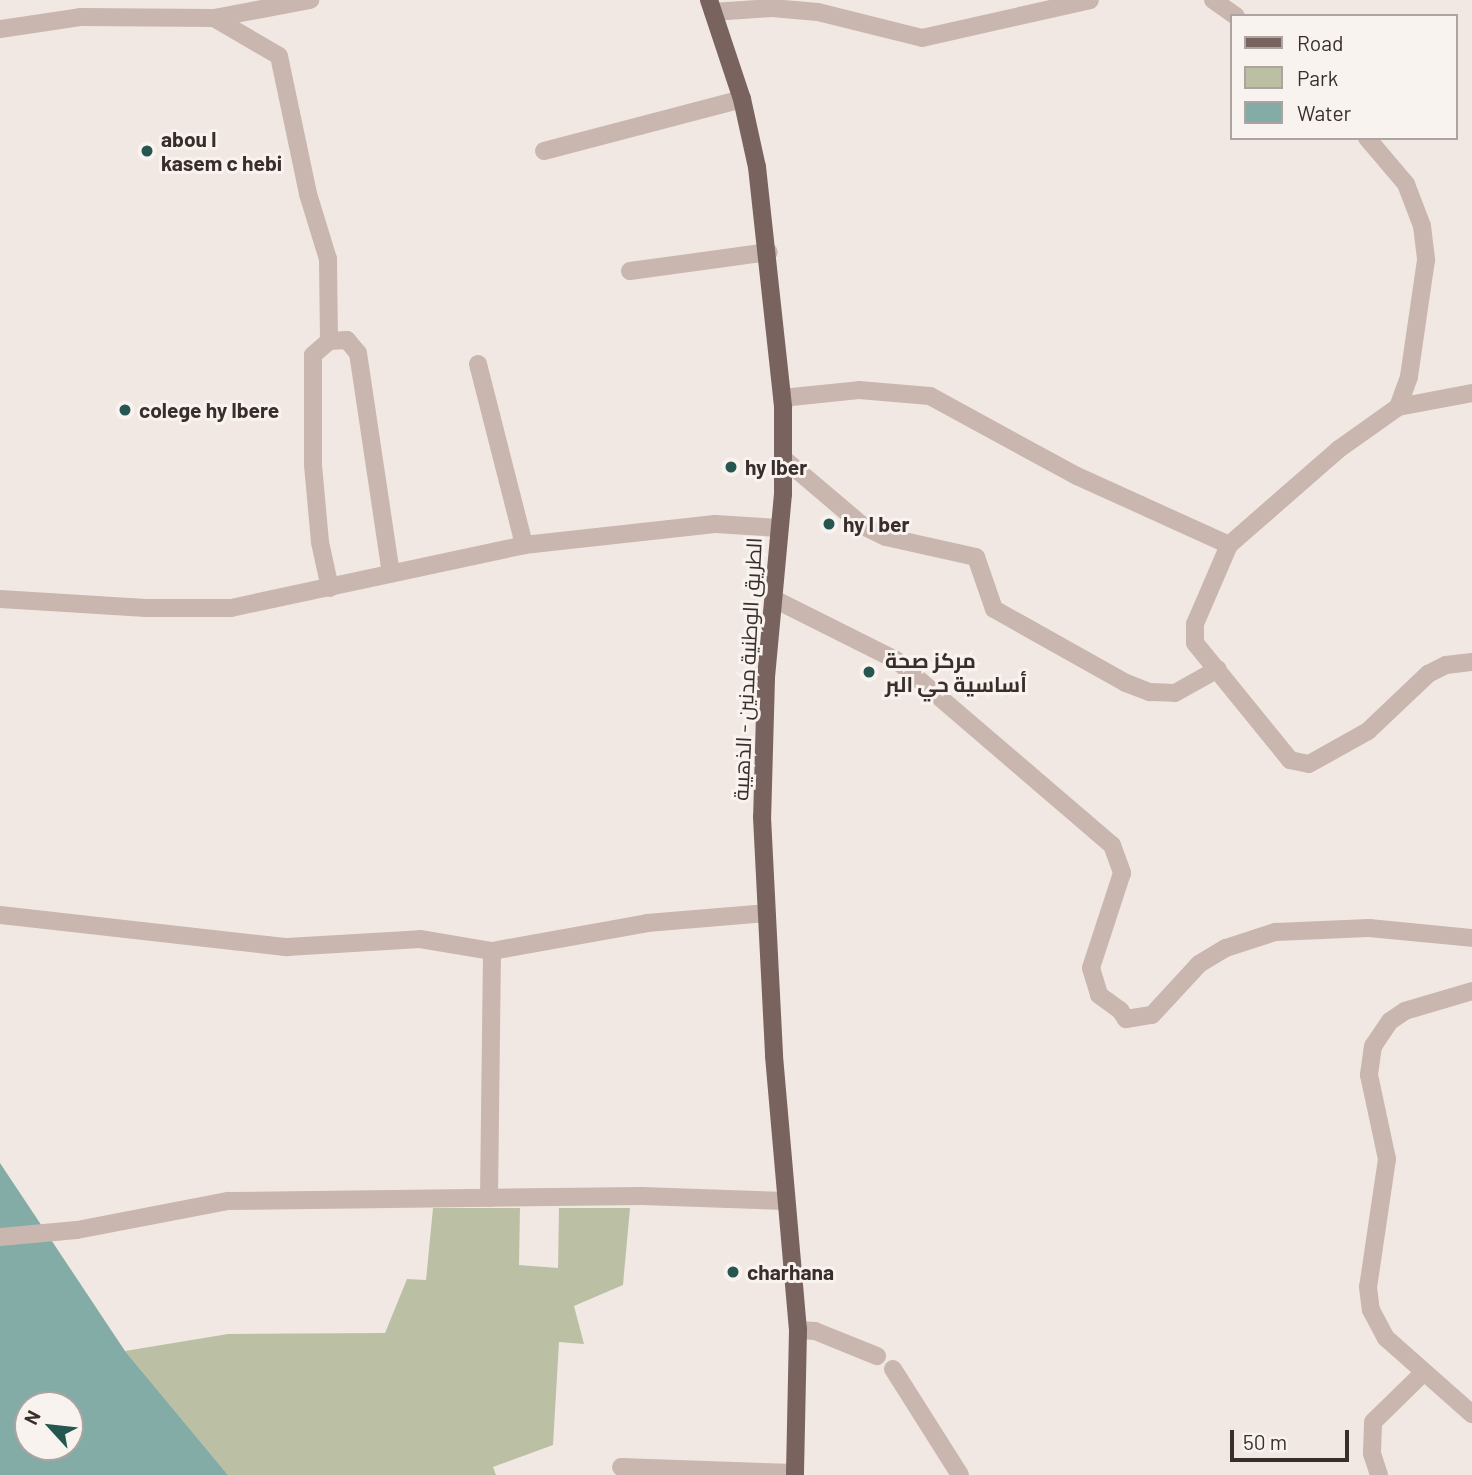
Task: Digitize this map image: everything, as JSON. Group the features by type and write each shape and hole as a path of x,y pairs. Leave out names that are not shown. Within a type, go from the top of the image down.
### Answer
{"main road":[{"name":"الطريق الوطنية مدنين - الذهيبة","path":"711,6 742,99 769,252 782,398 784,459 776,600 766,678 762,817 786,1201 798,1330 795,1474"}],"street":[{"path":"0,29 80,17 214,19 310,0"},
{"path":"711,6 818,12 922,38 1061,4 1090,0"},
{"path":"1213,0 1233,14"},
{"path":"214,19 252,37 279,56 308,194 328,259 329,341"},
{"path":"544,151 742,99"},
{"path":"1369,140 1406,184 1423,237 1426,260 1409,377 1398,407"},
{"path":"630,271 769,252"},
{"path":"330,588 320,542 313,465 313,355 329,341 346,340 358,353 391,575"},
{"path":"478,364 524,545"},
{"path":"782,398 859,390 930,396 1077,477 1228,545"},
{"path":"1472,393 1398,407 1339,449 1228,545 1194,634 1195,643 1283,755 1309,764 1368,731 1428,674 1447,665 1472,662"},
{"path":"784,459 863,526 886,537 976,556 994,609 1126,683 1150,692 1175,694 1218,669"},
{"path":"0,599 201,610 259,605 524,545 715,524 779,528"},
{"path":"776,600 896,660 1111,845 1122,873 1091,968 1099,995 1120,1010 1125,1020 1152,1015 1199,964 1226,948 1275,932 1369,928 1472,938"},
{"path":"0,915 275,946 312,948 420,939 492,951 647,923 766,913"},
{"path":"489,1198 492,951"},
{"path":"1472,991 1405,1011 1381,1032 1369,1061 1387,1159 1368,1287 1371,1310 1386,1338 1472,1414"},
{"path":"0,1237 77,1230 228,1201 642,1196 786,1201"},
{"path":"798,1330 815,1331 877,1356"},
{"path":"893,1369 917,1400 960,1475"},
{"path":"1378,1475 1372,1453 1373,1422 1424,1372"},
{"path":"621,1467 795,1474"}],"green space":[{"path":"433,1208 520,1208 519,1265 558,1268 559,1208 630,1208 623,1285 574,1306 584,1344 559,1342 553,1445 493,1467 496,1475 228,1475 125,1351 228,1334 385,1333 407,1279 426,1280"}],"water":[{"path":"0,1163 125,1351 228,1475 0,1475"}],"place":[{"name":"abou l kasem c hebi","path":"147,151"},
{"name":"colege hy lbere","path":"125,410"},
{"name":"hy lber","path":"731,467"},
{"name":"hy l ber","path":"829,524"},
{"name":"مركز صحة أساسية حي البر","path":"869,672"},
{"name":"charhana","path":"733,1272"}]}
